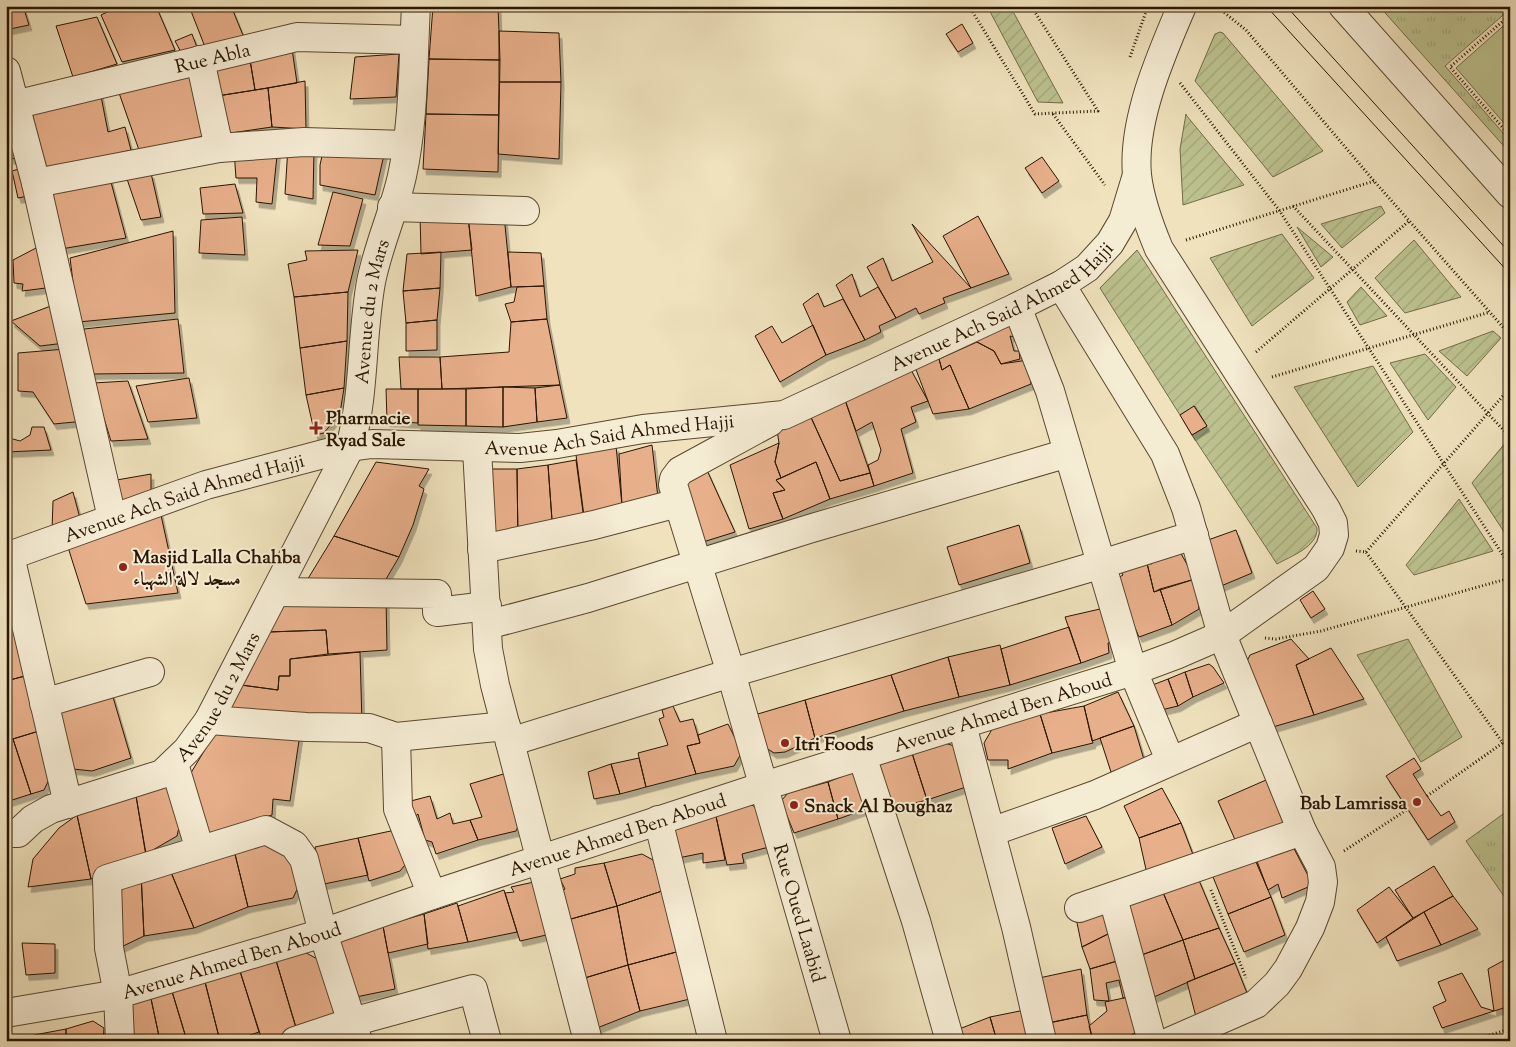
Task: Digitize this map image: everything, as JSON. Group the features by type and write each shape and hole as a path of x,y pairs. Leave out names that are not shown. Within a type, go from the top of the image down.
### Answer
{"street":[{"name":"Avenue du 2 Mars","path":"8,838 50,809 151,779 174,764 209,720 350,447 356,424 366,314 372,281 402,177 407,145 416,6"},
{"path":"1137,174 1144,116 1161,57 1182,6"},
{"path":"1342,6 1510,194"},
{"name":"Rue Abla","path":"14,105 297,37 414,40"},
{"path":"200,60 219,148"},
{"path":"6,71 36,183 112,518"},
{"path":"36,183 219,148 304,142 407,145"},
{"name":"Avenue Ahmed Ben Aboud","path":"6,1013 118,994 323,933 658,820 1133,671 1222,635 1316,568 1330,548 1334,535 1333,523 1326,509 1159,248 1142,202 1137,174"},
{"name":"Avenue Ach Said Ahmed Hajji","path":"8,557 206,485 350,447 372,444 476,448 557,444 644,430 784,415 1061,285 1094,262 1110,243 1123,221 1132,198 1137,174"},
{"path":"392,207 525,211"},
{"path":"1061,285 1164,454 1178,482 1222,635 1302,830 1321,867 1323,882 1320,902 1297,952 1277,984 1256,1004 1171,1041"},
{"path":"1017,307 1050,391 1133,671 1170,760"},
{"name":"Rue Oued Laabid","path":"784,415 680,471 674,479 673,485 731,673 837,1041"},
{"path":"476,448 488,649 508,734 588,1041"},
{"path":"276,592 437,594 437,612 487,615 588,598 809,529 1068,453"},
{"path":"482,549 594,525 678,503"},
{"path":"209,720 306,727 369,728 396,737 508,734 731,673 1102,564 1194,535"},
{"path":"8,557 68,804"},
{"path":"44,703 150,672"},
{"path":"991,832 1095,795 1170,760 1258,723"},
{"path":"962,724 1016,928 1042,1041"},
{"path":"396,737 398,809 432,895"},
{"path":"862,756 916,921 950,1041"},
{"path":"174,764 200,850"},
{"path":"658,820 713,1041"},
{"path":"120,1041 118,994 109,948 107,879 266,830 294,845 304,859 323,933 355,1031"},
{"path":"1079,908 1113,898 1302,830"},
{"path":"1113,898 1152,1041"},
{"path":"295,1041 355,1031 473,989 487,1041"}],"path":[{"path":"969,6 1035,114 1098,111 1031,6"},
{"path":"1216,6 1246,30 1374,181 1510,335"},
{"path":"1510,15 1450,67 1510,136"},
{"path":"1161,57 1279,210 1510,566"},
{"path":"1052,113 1106,188"},
{"path":"1159,248 1374,181"},
{"path":"1293,206 1510,437"},
{"path":"1242,377 1330,289 1409,221"},
{"path":"1242,377 1368,348 1490,312"},
{"path":"1510,388 1366,552 1510,753"},
{"path":"1222,635 1276,639 1320,631 1510,578"},
{"path":"1427,796 1510,738"},
{"path":"1321,867 1408,809"},
{"path":"1201,867 1256,1004"},
{"path":"1469,1041 1510,1029"}],"green space":[{"path":"987,6 1010,6 1063,103 1038,102"},
{"path":"1379,6 1510,6 1510,9 1445,66 1510,141 1510,153"},
{"path":"1510,20 1510,130 1456,68"},
{"path":"1223,33 1323,151 1273,177 1195,81 1215,34"},
{"path":"1186,114 1244,185 1183,205 1180,149"},
{"path":"1381,206 1385,213 1342,248 1321,224"},
{"path":"1297,227 1333,257 1321,267"},
{"path":"1282,234 1314,278 1252,326 1210,258"},
{"path":"1414,240 1461,297 1405,313 1375,278"},
{"path":"1137,250 1317,528 1313,541 1308,546 1277,564 1192,435 1207,426 1195,406 1180,415 1100,288"},
{"path":"1361,287 1387,316 1360,325 1347,302"},
{"path":"1493,331 1501,338 1467,376 1439,351"},
{"path":"1425,354 1456,387 1428,420 1390,363"},
{"path":"1373,366 1413,432 1358,487 1294,387"},
{"path":"1506,442 1510,446 1510,541 1472,483"},
{"path":"1459,499 1493,551 1414,575 1406,565"},
{"path":"1408,639 1462,737 1421,762 1357,655"},
{"path":"1510,809 1510,905 1466,841"}],"building":[{"path":"6,6 23,6 29,25 10,29"},
{"path":"120,6 156,6 175,50 122,62 101,15"},
{"path":"189,6 231,6 245,40 207,52"},
{"path":"433,6 498,6 500,60 429,59"},
{"path":"97,17 117,64 73,77 56,26"},
{"path":"962,24 973,43 958,52 946,34"},
{"path":"499,31 559,33 561,82 499,82"},
{"path":"192,34 198,50 183,56 175,41"},
{"path":"291,42 297,83 255,90 249,54"},
{"path":"249,54 255,90 211,97 206,67"},
{"path":"399,54 396,97 350,99 355,57"},
{"path":"429,59 500,60 499,115 426,114"},
{"path":"198,69 209,135 139,150 118,90"},
{"path":"305,81 306,129 272,127 268,88"},
{"path":"499,82 561,82 559,159 498,154"},
{"path":"268,88 272,127 224,134 211,97"},
{"path":"100,91 108,132 125,127 131,150 38,173 24,112"},
{"path":"6,104 21,157 11,159 6,135"},
{"path":"426,114 499,115 498,172 423,169"},
{"path":"278,146 272,204 256,202 257,178 236,178 234,151"},
{"path":"288,147 314,149 313,199 285,194"},
{"path":"324,147 385,150 375,195 320,185 320,165"},
{"path":"1042,157 1059,181 1042,193 1025,168"},
{"path":"26,167 33,195 18,198 12,171"},
{"path":"108,171 126,238 61,249 47,185"},
{"path":"151,173 161,217 141,220 127,179"},
{"path":"235,184 243,213 203,214 200,188"},
{"path":"333,192 363,199 350,246 318,245"},
{"path":"420,215 468,216 472,250 421,254"},
{"path":"504,215 511,287 476,296 468,216"},
{"path":"978,216 1009,274 971,288 943,236"},
{"path":"242,217 245,255 199,253 201,220"},
{"path":"912,224 971,288 943,298 945,303 919,314 916,308 896,318 867,267 883,258 892,281 933,262"},
{"path":"173,231 175,313 78,322 70,258"},
{"path":"38,247 54,287 22,291 23,284 14,283 13,260"},
{"path":"358,250 348,292 294,297 288,264 307,260 305,251"},
{"path":"441,252 440,288 403,291 407,254"},
{"path":"508,252 541,253 544,286 511,287"},
{"path":"852,274 860,297 878,287 896,318 879,326 881,332 865,340 836,285"},
{"path":"544,286 547,319 511,322 505,304 514,302 517,287"},
{"path":"440,288 437,320 406,323 403,291"},
{"path":"348,292 347,341 300,348 294,297"},
{"path":"818,293 824,307 843,299 865,340 826,355 803,304"},
{"path":"56,304 65,343 40,346 11,321"},
{"path":"1010,318 1014,337 1010,336 1014,351 1019,351 1020,359 1001,364 994,351 977,342 976,333"},
{"path":"178,319 184,373 92,374 84,329"},
{"path":"547,319 560,385 442,389 440,357 509,352 511,322"},
{"path":"437,320 437,350 406,351 406,323"},
{"path":"813,325 826,355 780,382 755,336 772,326 782,343"},
{"path":"347,341 344,388 306,395 300,348"},
{"path":"977,342 994,351 1001,364 1028,360 1031,384 969,409 950,365 942,370 939,359"},
{"path":"66,349 85,421 54,424 33,392 18,391 18,353"},
{"path":"399,357 440,357 442,389 401,389"},
{"path":"939,359 942,370 950,365 969,409 933,414 915,367"},
{"path":"910,368 928,401 911,407 916,422 901,429 913,473 874,486 868,465 878,460 881,450 872,422 856,431 844,397"},
{"path":"189,378 197,418 148,422 136,386"},
{"path":"128,381 148,439 111,441 93,383"},
{"path":"560,385 567,418 537,422 535,388"},
{"path":"503,387 503,427 466,426 466,389"},
{"path":"503,387 535,388 537,422 503,427"},
{"path":"344,388 340,413 324,433 315,435 306,395"},
{"path":"386,389 418,389 418,423 387,421"},
{"path":"418,389 466,389 466,426 418,425"},
{"path":"844,397 870,473 840,481 809,413"},
{"path":"1194,406 1207,426 1192,435 1180,415"},
{"path":"809,413 840,481 870,473 874,486 830,499 816,462 781,478 775,462 779,443 777,430"},
{"path":"32,427 44,427 51,450 6,452 6,437 20,441 30,435"},
{"path":"779,443 775,462 781,478 776,480 785,490 773,493 783,519 749,529 730,465"},
{"path":"652,445 658,498 622,505 619,454"},
{"path":"616,446 622,505 584,516 576,455"},
{"path":"576,460 585,527 553,534 548,465"},
{"path":"376,462 429,469 419,486 424,489 413,525 399,557 334,536"},
{"path":"816,462 830,499 783,519 773,493 785,490 776,480"},
{"path":"548,465 553,534 518,541 517,469"},
{"path":"706,468 735,532 703,542 681,481"},
{"path":"484,469 517,469 518,541 489,547"},
{"path":"151,474 151,494 115,504 111,481"},
{"path":"73,492 81,522 52,530 53,501"},
{"name":"Masjid Lalla Chahba مسجد لالة الشهباء","path":"159,506 178,593 86,604 66,541"},
{"path":"1019,525 1030,563 959,585 947,547"},
{"path":"1236,530 1252,573 1221,586 1208,540"},
{"path":"334,536 399,557 379,591 301,590"},
{"path":"1178,548 1195,579 1154,592 1147,563 1152,564 1150,554"},
{"path":"1145,555 1154,592 1160,589 1172,625 1139,637 1118,588 1118,578 1123,575 1119,567"},
{"path":"1195,579 1199,609 1172,625 1160,589"},
{"path":"1313,591 1325,609 1311,618 1300,600"},
{"path":"283,597 386,597 387,650 328,654 326,630 268,632"},
{"path":"6,605 11,621 6,622"},
{"path":"1100,609 1113,641 1108,643 1109,653 1081,663 1065,617"},
{"path":"11,621 25,676 6,681 6,622"},
{"path":"1069,627 1081,663 1010,685 1001,649"},
{"path":"326,630 328,654 290,659 290,676 279,676 278,690 241,685 268,632"},
{"path":"1291,639 1309,659 1296,665 1314,715 1266,729 1245,665 1250,655"},
{"path":"1000,645 1010,685 959,697 948,657"},
{"path":"1331,648 1364,699 1314,715 1296,665"},
{"path":"360,652 362,724 224,718 241,685 278,690 279,676 290,676 290,659"},
{"path":"948,657 959,697 904,711 891,675"},
{"path":"1209,664 1224,683 1193,697 1185,672"},
{"path":"1185,672 1193,697 1178,706 1168,679"},
{"path":"891,675 904,711 815,738 805,700"},
{"path":"25,676 39,731 6,741 6,681"},
{"path":"1168,679 1178,706 1157,711 1150,686"},
{"path":"110,687 131,758 92,771 73,769 55,703"},
{"path":"1118,692 1134,726 1092,741 1084,706"},
{"path":"805,700 815,738 785,752 774,753 763,746 751,716"},
{"path":"673,706 680,722 693,719 700,743 687,746 696,774 646,787 638,753 668,745 659,719 664,717 662,710"},
{"path":"1084,706 1093,743 1052,753 1040,714"},
{"path":"1040,714 1052,753 1008,769 1008,760 988,760 984,743 994,726"},
{"path":"728,724 742,752 734,766 696,774 687,746 700,743 698,735"},
{"path":"220,725 300,734 290,801 273,799 272,815 209,836 189,776"},
{"path":"1134,726 1145,763 1111,772 1100,738"},
{"path":"39,731 52,773 44,790 31,794 13,739"},
{"path":"13,739 31,794 6,802 6,764 10,763 6,754 6,741"},
{"path":"945,743 960,748 972,785 927,800 912,753"},
{"path":"912,753 927,800 883,811 869,766"},
{"path":"639,758 646,787 620,794 611,764"},
{"name":"Bab Lamrissa","path":"1414,758 1421,769 1413,774 1427,796 1441,816 1449,811 1455,822 1428,840 1386,776"},
{"path":"611,764 620,794 594,799 588,772"},
{"path":"863,768 875,806 838,819 828,782"},
{"path":"510,772 522,817 516,831 478,840 470,820 482,817 470,784"},
{"path":"172,776 180,823 177,836 146,854 135,790"},
{"path":"1266,780 1284,825 1236,842 1218,801"},
{"path":"828,782 838,819 794,833 781,801 788,793"},
{"path":"1162,788 1181,823 1139,838 1124,806"},
{"path":"135,790 147,862 91,879 77,815"},
{"path":"430,796 437,819 450,813 453,824 470,820 478,840 436,854 432,842 425,840 418,814 412,819 407,802"},
{"path":"752,805 760,811 769,847 742,854 744,863 727,865 715,812"},
{"path":"77,815 91,879 28,887 33,859 59,828"},
{"path":"716,816 725,860 703,863 703,853 673,859 669,836 679,825"},
{"path":"1086,816 1102,847 1065,864 1052,828"},
{"path":"1181,823 1194,857 1147,874 1139,838"},
{"path":"400,829 409,860 400,871 369,881 358,838"},
{"path":"266,836 287,847 302,879 293,898 248,907 233,846"},
{"path":"358,838 368,875 324,884 315,847"},
{"path":"1291,843 1313,885 1282,898 1278,884 1268,890 1255,856"},
{"path":"233,846 248,907 194,928 168,865"},
{"path":"642,854 653,860 662,891 617,906 604,863"},
{"path":"1253,855 1271,897 1228,914 1211,872"},
{"path":"604,863 617,906 564,921 561,892 565,889 560,879 575,874 575,868"},
{"path":"168,865 194,928 144,936 141,873"},
{"path":"1434,866 1453,896 1413,918 1395,890"},
{"path":"141,873 144,936 117,949 114,881"},
{"path":"1198,878 1219,928 1183,940 1162,890"},
{"path":"534,882 555,933 520,941 505,893 514,892 511,887"},
{"path":"1389,887 1413,918 1377,943 1357,910"},
{"path":"504,890 517,932 468,942 458,906"},
{"path":"1162,890 1183,940 1136,957 1120,905"},
{"path":"662,891 680,951 628,965 617,906"},
{"path":"1453,896 1478,929 1441,945 1424,912"},
{"path":"1271,897 1285,935 1244,952 1228,914"},
{"path":"457,903 468,942 428,949 424,914"},
{"path":"1109,905 1118,929 1082,947 1076,918"},
{"path":"617,906 628,965 578,980 564,921"},
{"path":"1424,912 1441,945 1397,961 1386,937"},
{"path":"424,914 428,944 388,953 383,926"},
{"path":"383,926 395,989 356,997 339,938"},
{"path":"1219,928 1235,963 1195,979 1183,940"},
{"path":"1118,929 1124,959 1090,969 1082,947"},
{"path":"1183,940 1195,979 1147,1000 1136,957"},
{"path":"22,943 55,944 55,973 26,975"},
{"path":"299,949 321,961 337,1014 297,1031 275,957"},
{"path":"680,951 694,998 640,1011 628,965"},
{"path":"275,957 297,1031 262,1040 239,968"},
{"path":"1510,957 1510,1006 1494,1011 1488,969"},
{"path":"1124,959 1133,996 1123,998 1119,980 1106,983 1109,1001 1094,1000 1090,969"},
{"path":"1235,963 1249,998 1196,1017 1187,982"},
{"path":"628,965 640,1011 592,1030 578,980"},
{"path":"239,968 259,1032 232,1041 220,1041 204,978"},
{"path":"1081,969 1087,1015 1049,1023 1039,978"},
{"path":"1462,973 1481,1007 1494,1011 1442,1028 1433,1007 1446,1001 1438,982"},
{"path":"204,978 220,1041 187,1041 171,988"},
{"path":"171,988 187,1041 160,1041 150,994"},
{"path":"150,994 160,1041 125,1041 132,1000"},
{"path":"1133,996 1144,1028 1120,1041 1093,1041 1089,1026 1107,1011 1105,1002"},
{"path":"1030,1009 1035,1041 997,1041 990,1017"},
{"path":"1087,1015 1093,1041 1048,1041 1043,1024"},
{"path":"990,1017 997,1041 956,1041 954,1031"},
{"path":"93,1021 104,1028 103,1041 66,1041 66,1029"},
{"path":"66,1029 66,1041 30,1041 34,1035"}],"tram line":[{"path":"1266,6 1510,274"},
{"path":"1286,6 1510,253"}],"place":[{"name":"Pharmacie Ryad Sale","path":"316,428"},
{"name":"Masjid Lalla Chahba مسجد لالة الشهباء","path":"123,567"},
{"name":"Itri Foods","path":"785,743"},
{"name":"Bab Lamrissa","path":"1417,802"},
{"name":"Snack Al Boughaz","path":"794,805"}]}
